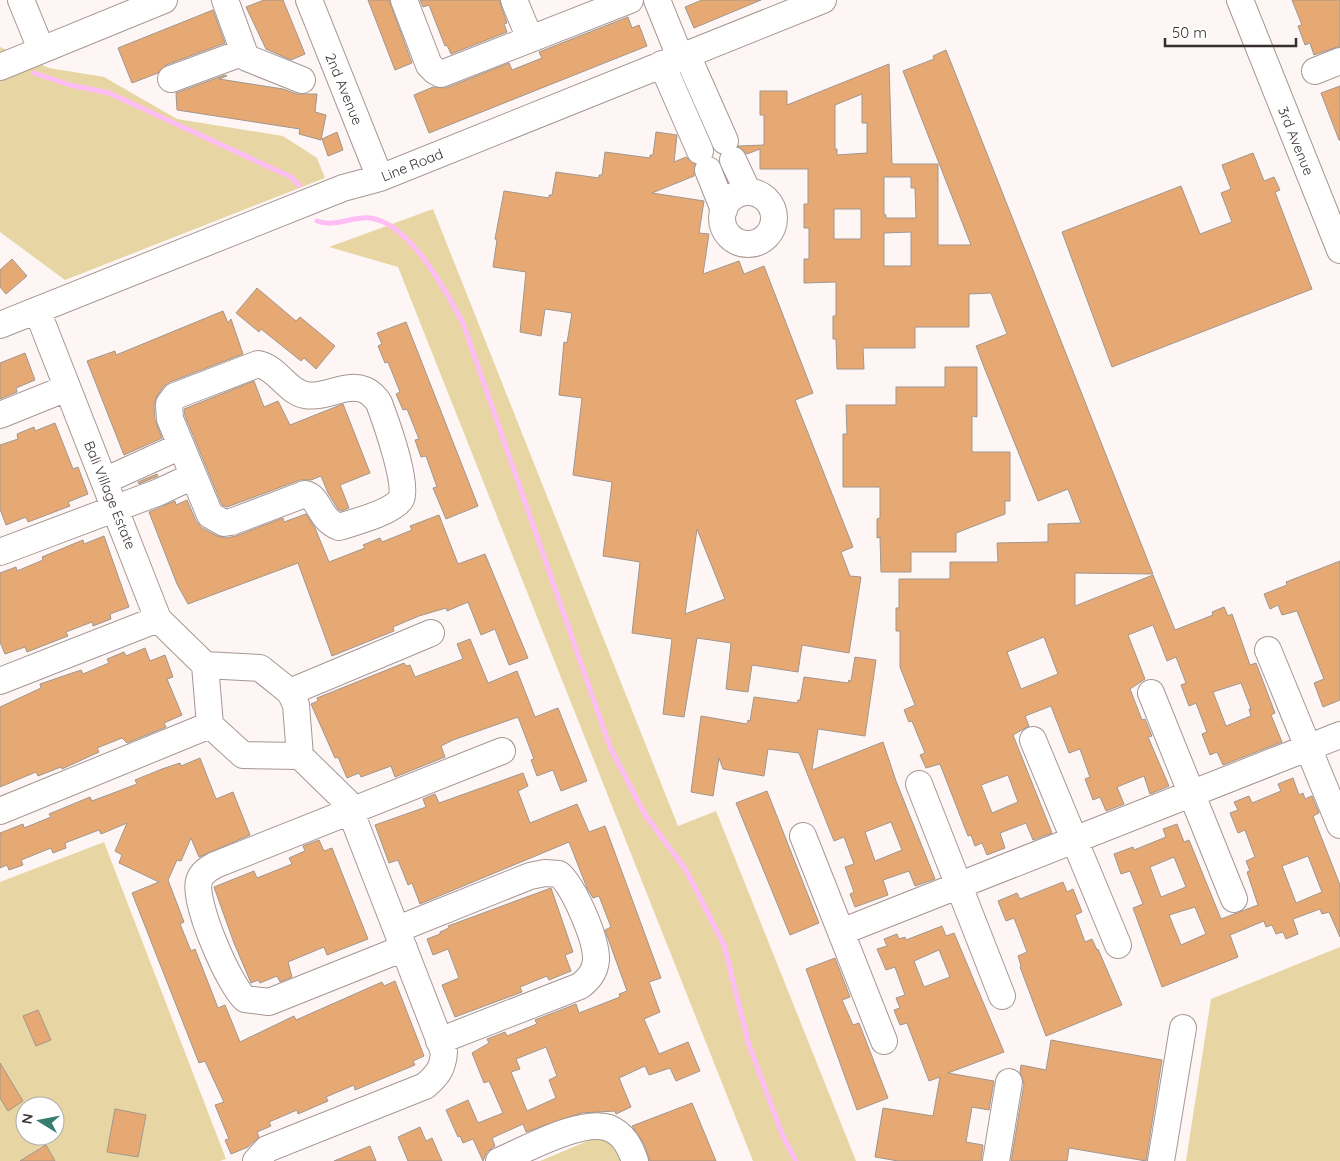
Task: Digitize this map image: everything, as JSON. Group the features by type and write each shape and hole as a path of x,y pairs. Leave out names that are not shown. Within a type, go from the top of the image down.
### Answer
{"street":[{"path":"21,0 41,50"},
{"path":"0,67 164,0"},
{"path":"226,0 247,58 302,80"},
{"name":"2nd Avenue","path":"309,0 380,178"},
{"path":"404,0 429,65 435,71 442,74 630,0"},
{"path":"514,0 530,39"},
{"path":"657,0 676,59 704,161 724,210 724,228 733,240 744,244 752,244 763,240 772,229 773,213 765,198 748,192 734,197 724,210"},
{"name":"Line Road","path":"0,325 343,188 380,178 823,0"},
{"name":"3rd Avenue","path":"1240,0 1340,250"},
{"name":"3rd Avenue","path":"1250,0 1256,15 1252,32"},
{"path":"171,78 244,52"},
{"path":"676,59 729,150 748,192"},
{"path":"1315,71 1340,61"},
{"name":"Bali Village Estate","path":"36,310 158,619 205,665"},
{"path":"258,364 268,366 290,386 304,395 316,395 350,388 366,390 378,402 402,479 403,496 396,505 339,527 329,523 312,495 305,494 224,523 210,515 181,446 168,411 169,404 175,396 258,364"},
{"path":"0,415 67,388"},
{"path":"104,481 181,446"},
{"path":"0,552 114,507 159,492 193,476"},
{"path":"0,681 158,619"},
{"path":"290,692 431,634"},
{"path":"1268,650 1340,825"},
{"path":"256,1161 267,1149 425,1086 436,1077 443,1066 444,1052 350,810 338,791 300,756 243,755 210,724 205,665 260,668 290,692 296,704 300,756"},
{"path":"1151,693 1234,899"},
{"path":"0,810 210,724"},
{"path":"841,932 1340,735"},
{"path":"1033,740 1118,945"},
{"path":"439,1041 580,986 594,971 596,959 594,946 574,893 558,874 546,873 530,876 269,1002 257,1002 245,999 240,995 218,951 200,904 199,880 205,871 350,810 502,751"},
{"path":"919,784 1002,996"},
{"path":"803,836 884,1041"},
{"path":"1161,1161 1183,1028"},
{"path":"996,1161 1009,1082"},
{"path":"499,1161 569,1132 595,1126 608,1128 622,1136 629,1145 635,1161"}],"shaded area":[{"path":"0,47 49,68 104,77 177,119 283,136 317,158 325,178 65,280 0,232"},
{"path":"433,209 678,826 716,811 856,1161 753,1161 398,267 329,247"},
{"path":"104,842 226,1159 220,1161 0,1161 0,882"},
{"path":"1340,947 1340,1161 1186,1161 1211,999"},
{"path":"609,1132 621,1161 540,1161"}],"building":[{"path":"264,0 283,0 305,54 291,60 266,49 246,7"},
{"path":"368,0 389,0 412,63 395,70"},
{"path":"420,0 499,0 507,23 504,24 507,32 451,54 447,45 445,46 429,5 423,7"},
{"path":"702,0 761,0 694,28 685,7"},
{"path":"1292,0 1340,0 1340,46 1314,55 1310,43 1305,45 1298,26 1302,25"},
{"path":"213,10 225,43 166,65 158,73 132,83 118,48"},
{"path":"628,17 632,28 639,25 647,46 429,133 414,95 433,87 446,88 509,63 512,70 542,58 539,52"},
{"path":"946,50 1153,574 1075,573 1075,606 1153,575 1175,630 1213,615 1212,612 1224,607 1228,616 1232,614 1250,665 1256,663 1275,713 1271,715 1282,742 1223,765 1217,752 1210,755 1202,734 1207,732 1196,703 1189,706 1181,685 1186,683 1176,657 1167,661 1153,625 1128,635 1145,679 1130,689 1142,720 1145,719 1152,736 1148,737 1169,786 1150,794 1144,776 1117,787 1124,804 1106,811 1100,797 1093,800 1085,779 1090,777 1080,749 1069,753 1051,706 1025,716 1029,726 1013,735 1052,833 1033,840 1026,823 1000,833 1005,848 987,855 982,843 975,846 971,835 968,836 940,764 926,768 920,755 925,753 912,721 909,722 904,710 915,705 900,667 900,631 896,631 896,608 899,608 899,579 950,579 950,562 998,562 997,543 1048,542 1048,524 1081,523 1068,489 1038,501 984,367 976,346 1007,334 991,293 969,294 969,327 915,327 915,348 863,348 864,369 837,369 836,339 833,339 833,316 836,316 836,282 804,283 804,259 809,259 809,228 804,228 804,204 808,204 808,169 760,169 760,149 747,154 738,146 764,145 764,115 760,115 760,91 787,91 787,105 889,64 892,164 938,164 938,245 971,245 903,71 934,59 933,56","holes":["862,94 862,123 867,123 867,153 837,155 837,149 835,149 835,105","884,177 911,177 911,188 915,188 916,218 886,218 884,214","834,209 861,209 861,239 834,239","911,232 911,266 884,266 884,233","1044,637 1058,674 1021,689 1007,652","1241,683 1251,709 1249,709 1251,716 1226,726 1213,692","1008,775 1018,802 992,813 981,785"]},
{"path":"225,75 227,76 219,79 283,89 297,94 317,94 315,112 326,115 321,140 299,134 300,129 177,110 176,93"},
{"path":"1340,86 1340,140 1339,140 1321,93"},
{"path":"337,132 343,150 328,156 322,139"},
{"path":"656,132 677,135 674,162 686,157 695,164 694,176 652,193 704,201 699,233 709,234 703,274 739,261 744,274 764,266 813,393 795,400 853,547 841,552 850,576 861,577 849,653 802,645 798,672 752,665 748,692 726,689 731,643 697,638 684,717 663,714 672,639 632,633 640,562 603,556 612,482 573,475 582,398 559,395 564,342 567,343 572,313 545,309 541,336 520,332 526,272 493,267 497,240 495,239 504,191 549,198 549,195 552,195 556,172 599,178 599,175 602,175 605,152 650,158 650,155 653,155","holes":["697,529 725,599 685,614"]},
{"path":"1253,153 1264,181 1274,177 1280,190 1275,192 1312,289 1112,367 1062,232 1181,186 1200,234 1232,222 1221,193 1231,189 1222,165"},
{"path":"12,259 27,276 6,294 0,287 0,270"},
{"path":"257,288 296,321 300,317 335,346 316,369 304,358 301,361 261,329 259,332 236,313"},
{"path":"223,311 228,323 231,319 243,354 170,382 163,387 154,405 155,420 162,438 124,455 87,361 115,351 116,355"},
{"path":"406,322 478,506 446,519 433,488 437,487 426,456 421,457 415,440 419,439 407,409 403,410 396,394 400,392 388,362 385,363 378,346 382,344 377,333"},
{"path":"25,353 35,380 16,388 17,392 0,399 0,363"},
{"path":"945,367 977,367 977,417 972,416 972,452 1010,452 1010,501 1005,501 1005,514 956,533 956,552 911,552 911,572 881,572 880,537 877,538 877,519 880,518 880,487 843,487 843,434 847,434 846,405 896,405 896,387 945,387"},
{"path":"254,381 264,407 278,401 290,425 343,404 370,473 340,485 349,508 341,511 338,509 328,493 321,476 311,480 300,480 227,507 222,505 185,416 184,409"},
{"path":"55,423 73,469 78,467 88,494 68,502 70,506 28,522 26,517 6,525 0,509 0,445 18,439 17,434 34,427 35,431"},
{"path":"157,474 158,476 139,484 138,482"},
{"path":"187,500 196,521 202,528 217,536 226,538 283,518 284,522 306,514 315,528 329,562 365,548 363,545 380,538 382,542 412,530 410,526 439,515 458,564 485,554 528,658 509,665 495,629 481,635 468,602 447,611 446,608 419,616 393,627 394,631 332,656 298,563 188,604 177,584 149,512 175,501 176,505"},
{"path":"104,536 129,607 110,614 111,619 93,626 92,622 66,632 68,636 27,652 25,647 5,654 0,642 0,573 16,567 17,571 43,560 42,557 83,540 84,544"},
{"path":"1340,561 1340,700 1323,707 1314,683 1324,679 1297,611 1282,615 1278,605 1270,609 1264,594 1287,585 1286,582"},
{"path":"470,639 488,683 517,671 535,717 558,708 587,781 561,791 553,770 537,776 531,760 534,759 518,717 453,740 441,746 445,757 395,777 391,766 361,777 359,773 347,778 338,757 335,758 311,704 318,701 317,698 404,663 406,666 410,665 415,677 463,659 457,644"},
{"path":"145,648 150,661 165,655 173,677 167,679 182,715 164,723 166,727 127,743 122,738 97,748 99,752 62,769 61,767 38,776 36,772 0,787 0,707 41,688 40,684 81,670 83,674 109,663 107,659 124,652 126,656"},
{"path":"855,657 876,660 865,736 818,729 812,770 883,742 896,781 935,879 915,886 909,871 883,880 888,895 855,907 850,894 854,892 845,867 854,864 844,837 834,841 799,753 768,749 764,776 723,769 719,758 713,796 691,792 701,716 747,724 748,720 750,721 754,697 797,703 800,700 804,677 848,683 849,680 851,681","holes":["891,822 902,850 875,861 865,832"]},
{"path":"200,758 216,799 233,792 250,835 199,857 191,838 181,861 177,860 168,880 184,922 180,924 191,951 195,949 218,1008 225,1005 240,1042 294,1016 296,1020 382,982 384,986 395,981 424,1056 413,1061 415,1065 355,1090 354,1085 326,1097 328,1101 298,1114 297,1110 269,1122 271,1126 257,1132 259,1137 248,1147 231,1154 225,1140 229,1139 215,1105 224,1102 205,1061 199,1063 132,893 159,882 119,863 122,855 115,851 127,823 101,834 99,830 65,843 66,848 53,853 51,848 21,860 23,865 9,870 7,865 0,868 0,833 23,824 24,828 51,817 49,814 90,797 92,801 137,784 135,780 162,769 180,763 181,766"},
{"path":"523,773 528,786 518,791 530,823 577,804 589,832 605,826 661,978 649,982 660,1012 644,1019 659,1054 688,1042 700,1071 676,1081 670,1068 649,1075 645,1066 619,1078 631,1107 616,1114 615,1111 581,1113 526,1132 523,1124 492,1138 495,1146 487,1152 483,1161 473,1139 463,1143 460,1136 458,1137 446,1110 468,1100 478,1123 503,1113 489,1081 484,1083 472,1053 489,1043 487,1039 505,1032 507,1036 537,1024 535,1020 576,1004 579,1013 620,997 619,994 627,991 605,930 611,927 599,896 593,898 587,888 569,842 420,904 412,883 408,885 398,860 389,863 375,825 426,807 423,799 435,794 439,803","holes":["546,1047 557,1076 549,1080 556,1098 527,1111 511,1072 520,1069 516,1059"]},
{"path":"1293,778 1299,795 1303,793 1305,799 1312,796 1319,813 1313,816 1340,885 1340,937 1329,912 1322,914 1320,909 1293,919 1298,934 1286,939 1283,932 1276,934 1272,925 1266,927 1264,921 1230,935 1238,957 1162,987 1133,908 1143,904 1130,871 1121,874 1114,854 1133,847 1134,850 1166,837 1163,829 1177,824 1184,842 1189,840 1221,919 1258,905 1247,872 1250,871 1246,861 1255,857 1245,830 1238,833 1230,813 1238,810 1234,802 1249,796 1252,803 1281,791 1278,784","holes":["1308,856 1322,892 1296,903 1282,866","1174,857 1186,887 1161,897 1150,867","1195,907 1206,934 1181,945 1169,915"]},
{"path":"767,791 819,923 790,935 736,803"},
{"path":"319,840 324,851 332,848 368,939 327,955 324,947 288,962 292,977 280,982 277,976 260,983 258,980 251,983 214,887 254,871 257,878 292,864 289,858 305,851 303,846"},
{"path":"1063,882 1067,892 1073,889 1082,912 1075,915 1085,942 1092,939 1098,949 1122,1005 1046,1036 1020,967 1018,956 1027,952 1014,918 1006,921 998,901 1017,893 1020,899"},
{"path":"551,888 573,952 565,955 571,971 549,980 547,976 520,987 522,992 455,1017 442,985 459,978 448,949 433,955 427,939 440,934 440,932 449,928 448,926"},
{"path":"942,926 946,936 954,933 1004,1052 948,1073 994,1081 989,1110 972,1107 966,1142 983,1145 981,1161 898,1161 875,1157 883,1108 933,1116 940,1077 929,1081 907,1023 900,1025 894,1010 900,1008 896,998 905,995 895,967 886,970 877,949 887,946 884,939 897,934 899,939 905,937 906,940","holes":["939,950 950,977 924,987 914,961"]},
{"path":"835,958 850,997 842,1000 853,1025 859,1023 888,1098 857,1110 806,969"},
{"path":"38,1010 51,1040 36,1046 23,1016"},
{"path":"1051,1040 1162,1060 1146,1161 1069,1148 1067,1161 1011,1161 1024,1084 1020,1072 1021,1065 1046,1070"},
{"path":"0,1063 20,1096 15,1096 15,1106 8,1111 0,1098"},
{"path":"692,1103 716,1161 650,1161 644,1144 632,1126"},
{"path":"115,1109 146,1115 138,1157 107,1152"},
{"path":"420,1127 426,1141 432,1138 442,1161 408,1161 398,1137"},
{"path":"47,1146 55,1161 20,1161"},
{"path":"370,1146 376,1161 334,1161"}],"waterway":[{"path":"34,73 70,85 109,93 291,177 299,185"},
{"path":"317,221 337,223 370,218 385,223 399,232 413,245 437,277 463,323 610,747 644,813 686,870 724,945 749,1045 782,1134 796,1161"}]}
